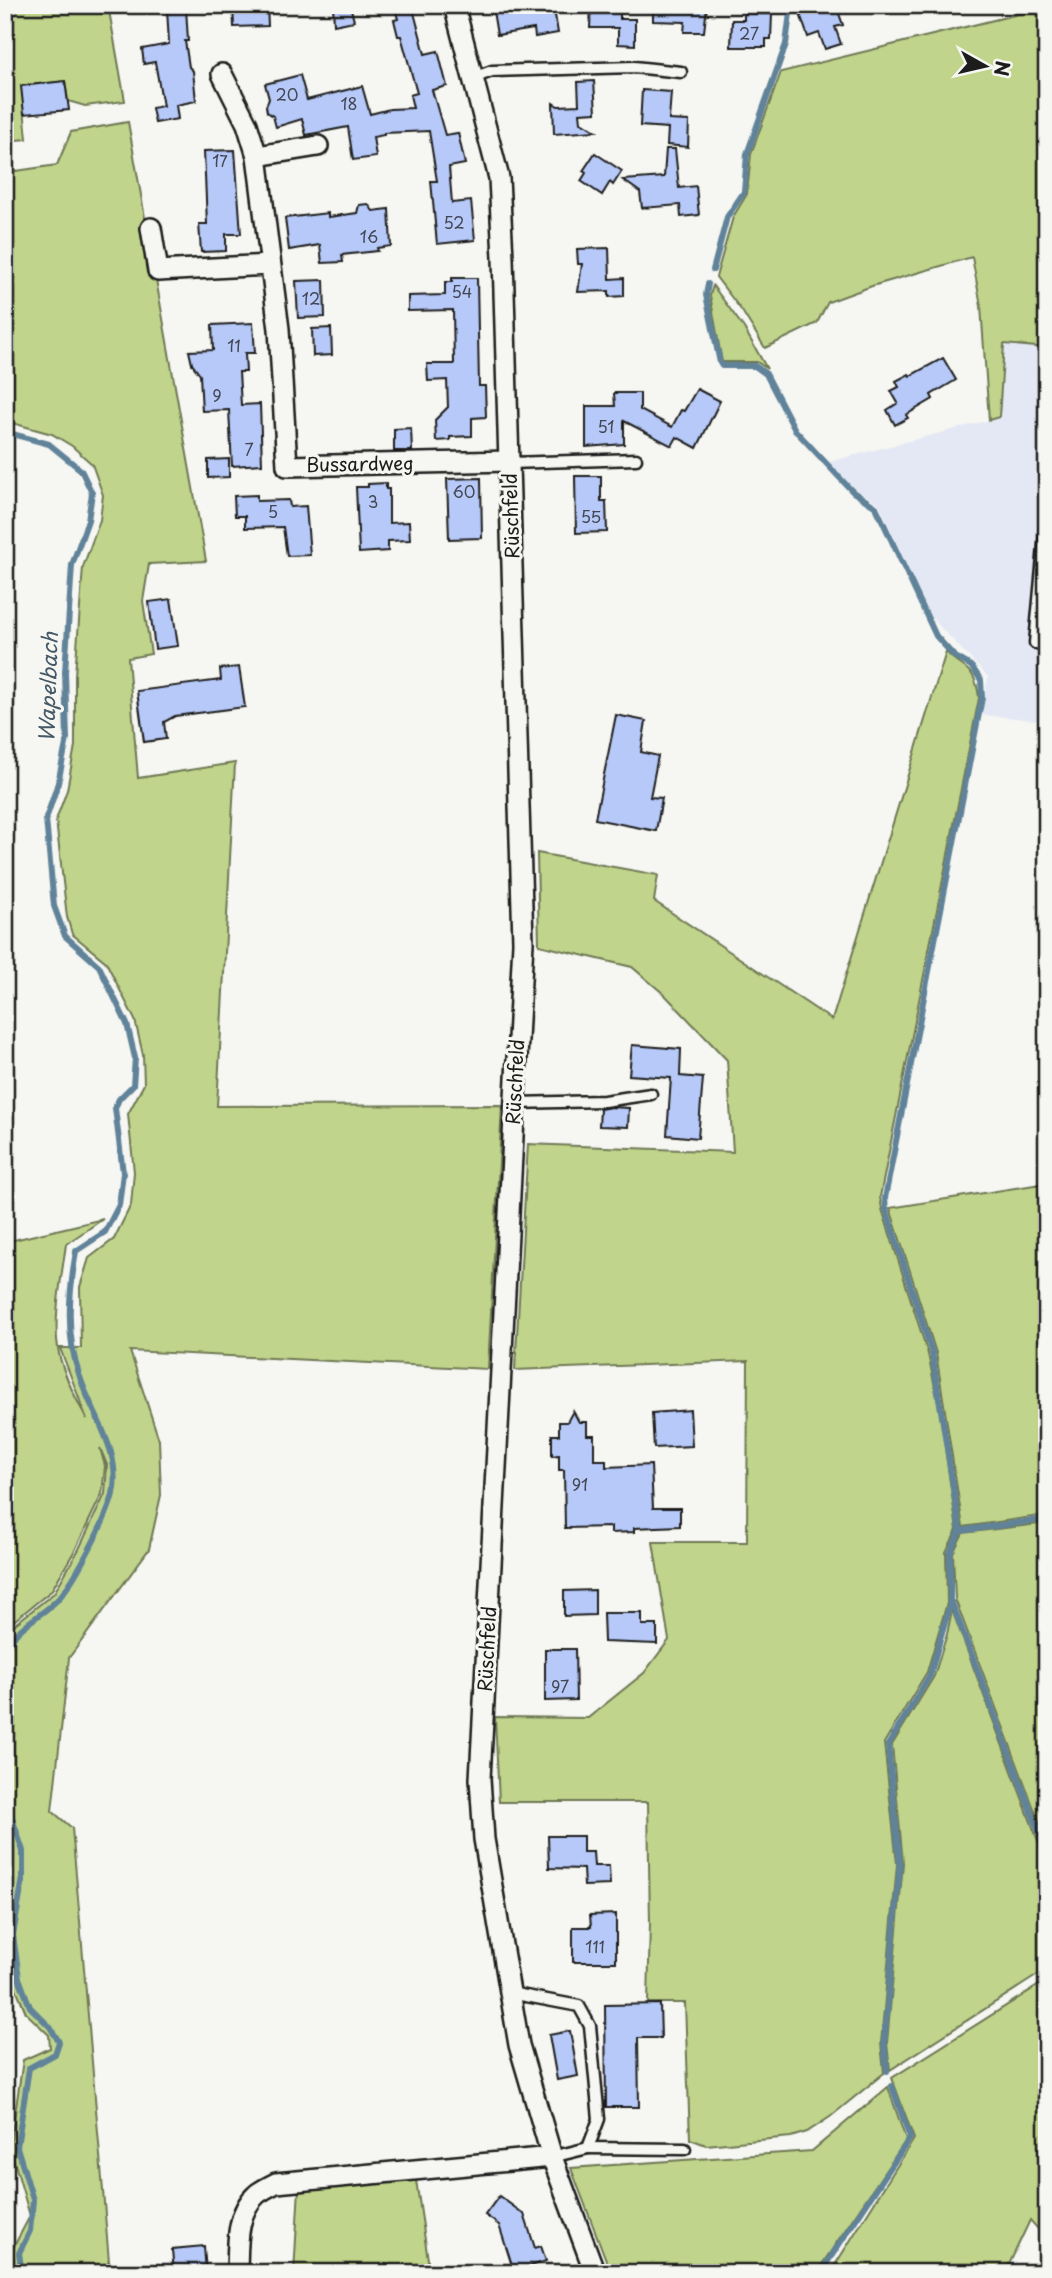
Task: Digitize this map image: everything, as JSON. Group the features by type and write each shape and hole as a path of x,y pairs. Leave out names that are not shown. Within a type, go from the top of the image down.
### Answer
{"street":[{"name":"Rüschfeld","path":"454,5 499,178 523,942 480,1779 484,1839 519,2045 552,2157 595,2273"},
{"name":"Bussardweg","path":"222,74 247,124 257,156 279,329 287,466 510,462"},
{"path":"257,156 318,146"},
{"path":"150,228 158,271 270,265"},
{"path":"237,2273 239,2234 244,2212 256,2195 276,2183 552,2157"}],"lane":[{"path":"473,78 492,71 634,66 681,72"},
{"path":"510,462 636,459"},
{"path":"1047,514 1035,643 1047,644"},
{"path":"513,1103 604,1101 650,1094"},
{"path":"510,1993 579,2006 590,2026 599,2119 587,2148"},
{"path":"552,2157 587,2148 685,2148"}],"shaded area":[{"path":"1004,344 1047,348 1047,721 982,715 988,677 930,616 879,504 855,489 828,462 998,418"}],"green space":[{"path":"5,5 108,5 125,101 85,106 68,101 65,81 22,86 27,139 5,141"},
{"path":"1047,7 1047,348 1004,344 999,417 989,420 981,306 972,257 872,286 828,302 817,323 765,348 716,277 733,217 747,194 751,154 781,72"},
{"path":"128,122 206,561 149,564 143,601 151,654 128,658 138,778 235,763 217,1106 502,1105 488,1369 130,1351 159,1440 161,1495 149,1549 69,1658 52,1811 72,1828 110,2273 16,2273 12,2250 30,2216 10,2147 23,2060 50,2048 49,2035 26,2013 14,1983 7,1933 12,1905 14,1848 5,1825 5,1632 54,1593 105,1494 107,1465 100,1448 105,1466 102,1494 75,1550 51,1591 5,1628 5,1242 103,1219 66,1244 57,1310 57,1336 62,1366 87,1419 60,1348 81,1348 80,1287 89,1258 114,1239 131,1205 134,1172 128,1114 144,1084 143,1055 135,1020 106,962 72,934 67,917 56,820 67,790 75,746 75,675 83,567 100,520 103,495 92,464 72,446 52,434 5,421 5,170 9,172 57,165 71,132"},
{"path":"713,286 744,328 767,369 757,362 722,362 710,295"},
{"path":"946,652 972,674 979,698 880,1197 928,1354 939,1407 957,1530 946,1552 947,1603 927,1672 884,1743 897,1864 881,2043 884,2073 807,2132 791,2137 706,2145 690,2139 685,2003 648,2003 648,1802 499,1802 495,1717 588,1718 644,1673 669,1640 653,1542 747,1542 748,1361 515,1370 528,1144 733,1152 727,1060 665,995 632,967 539,945 537,853 658,875 654,901 832,1020"},
{"path":"1047,1183 1047,1515 963,1527 936,1353 890,1208"},
{"path":"1047,1523 1047,1843 955,1599 953,1553 963,1533"},
{"path":"952,1610 1047,1865 1047,1969 890,2070 887,2043 903,1863 892,1745 934,1676"},
{"path":"1047,1980 1047,2239 1030,2220 1005,2273 830,2273 914,2139 892,2078"},
{"path":"888,2087 906,2140 816,2273 611,2273 571,2168 812,2151"},
{"path":"416,2180 430,2273 294,2273 299,2188"}],"building":[{"path":"233,5 267,5 268,26 234,27"},
{"path":"333,5 350,5 354,21 334,25"},
{"path":"394,5 412,5 425,54 438,51 447,86 432,90 445,135 458,133 465,164 449,167 452,203 471,201 475,240 437,244 431,181 437,181 429,131 384,133 373,137 376,157 353,160 348,127 306,135 302,119 276,127 273,116 267,112 269,99 265,84 300,75 307,100 362,86 370,114 390,109 413,108 410,95 417,93 401,36 398,36 394,20 398,19"},
{"path":"492,5 531,5 532,13 554,9 558,33 535,37 534,29 497,35"},
{"path":"591,5 620,5 620,19 635,19 635,45 618,44 618,28 590,28"},
{"path":"653,5 707,6 704,32 684,32 685,22 653,21"},
{"path":"797,5 836,5 843,25 835,27 841,44 825,49 819,33 808,37"},
{"path":"186,8 188,41 185,41 189,67 193,71 196,101 176,105 178,119 155,123 152,108 163,106 155,62 144,64 142,49 169,44 167,9"},
{"path":"744,13 772,14 771,39 766,39 766,47 731,47 732,20 744,20"},
{"path":"65,81 69,110 24,114 21,86"},
{"path":"594,81 596,112 580,113 581,122 596,131 554,134 553,103 558,106 579,105 578,82"},
{"path":"642,90 671,92 669,120 689,121 688,147 667,145 668,128 640,126"},
{"path":"666,149 675,149 679,188 696,186 699,215 681,217 680,205 642,208 640,192 623,180 664,177"},
{"path":"235,150 241,234 226,234 226,251 201,252 199,224 207,224 204,151"},
{"path":"595,153 622,171 613,185 610,182 602,195 581,181 586,173 583,171"},
{"path":"368,204 373,211 389,209 391,246 377,248 378,251 342,255 343,262 322,263 320,245 289,250 285,218 357,213 359,205"},
{"path":"609,248 610,279 624,278 624,296 609,297 609,291 578,292 582,264 578,264 577,249"},
{"path":"452,278 477,278 479,386 485,386 486,417 472,418 472,436 436,441 435,420 448,407 447,380 428,381 427,364 454,364 453,310 408,311 408,296 445,295 445,282 452,282"},
{"path":"324,280 325,317 298,318 296,281"},
{"path":"253,323 255,353 245,353 246,372 239,372 241,405 260,404 262,464 232,466 229,410 202,411 200,375 192,364 189,351 213,350 212,325"},
{"path":"331,328 332,355 313,356 312,329"},
{"path":"943,358 956,380 931,395 933,399 895,425 887,410 898,403 891,391 899,387 896,381"},
{"path":"697,389 720,401 697,448 677,437 672,446 624,421 624,444 586,447 586,406 615,406 614,393 640,393 640,410 672,427"},
{"path":"411,428 412,451 394,451 394,429"},
{"path":"229,459 229,477 208,478 208,460"},
{"path":"575,476 601,476 601,501 606,501 607,532 576,533"},
{"path":"481,478 482,538 449,539 447,479"},
{"path":"386,483 386,489 389,489 389,523 409,522 410,540 388,541 388,551 359,553 356,487"},
{"path":"257,495 257,501 289,500 290,507 306,506 310,555 287,556 283,527 245,528 245,516 235,516 234,496"},
{"path":"171,599 178,646 155,649 149,602"},
{"path":"239,667 245,707 175,716 164,722 166,739 144,742 137,691 221,680 220,669"},
{"path":"616,715 646,721 641,752 658,756 650,797 662,798 656,831 595,819"},
{"path":"632,1045 681,1049 680,1076 703,1078 698,1138 667,1135 671,1078 629,1075"},
{"path":"629,1108 628,1127 599,1126 600,1109"},
{"path":"690,1410 692,1446 654,1448 652,1413"},
{"path":"573,1411 579,1422 587,1422 587,1435 594,1435 594,1460 606,1460 606,1467 651,1465 653,1508 680,1508 680,1526 634,1528 634,1532 611,1533 611,1527 565,1528 564,1470 559,1470 559,1455 552,1456 552,1435 559,1435 559,1422 567,1422"},
{"path":"595,1590 595,1615 564,1616 564,1591"},
{"path":"603,1613 642,1613 642,1625 657,1625 657,1644 604,1642"},
{"path":"545,1649 575,1649 576,1700 545,1701"},
{"path":"548,1836 583,1836 583,1852 593,1852 594,1866 609,1866 610,1885 584,1886 583,1869 549,1868"},
{"path":"616,1914 616,1962 573,1962 573,1927 591,1927 590,1915"},
{"path":"660,2004 661,2038 638,2038 639,2107 606,2107 605,2005"},
{"path":"570,2031 578,2076 557,2080 549,2035"},
{"path":"499,2196 524,2214 535,2248 541,2246 546,2261 514,2272 499,2225 485,2215"},
{"path":"204,2246 206,2273 174,2273 172,2249"}],"waterway":[{"path":"713,270 727,217 744,192 747,154 786,44 791,5"},
{"path":"708,284 706,295 722,366 755,366 766,374 795,430 853,492 876,507 936,636 954,656 971,666 981,680 982,698 885,1198 886,1209 932,1353 960,1531 950,1553 950,1605 930,1675 888,1745 900,1864 884,2043 887,2071"},
{"name":"Wapelbach","path":"5,432 49,444 81,470 92,493 88,520 72,565 65,672 67,739 58,783 46,819 54,906 65,936 99,966 127,1024 135,1058 133,1085 119,1099 115,1108 123,1173 119,1205 105,1232 76,1251 70,1299 70,1330 75,1361 110,1448 115,1478 113,1494 98,1532 66,1589 52,1605 20,1630 8,1645 5,1654"},
{"path":"960,1531 1047,1519"},
{"path":"952,1603 1047,1853"},
{"name":"Wapelbach","path":"5,1679 12,1721 5,1746"},
{"name":"Wapelbach","path":"5,1810 12,1818 23,1851 23,1878 13,1935 19,1978 30,2007 50,2027 59,2042 55,2054 29,2068 17,2147 33,2200 30,2231 19,2253 22,2273"},
{"path":"820,2273 910,2138 892,2086"}]}
